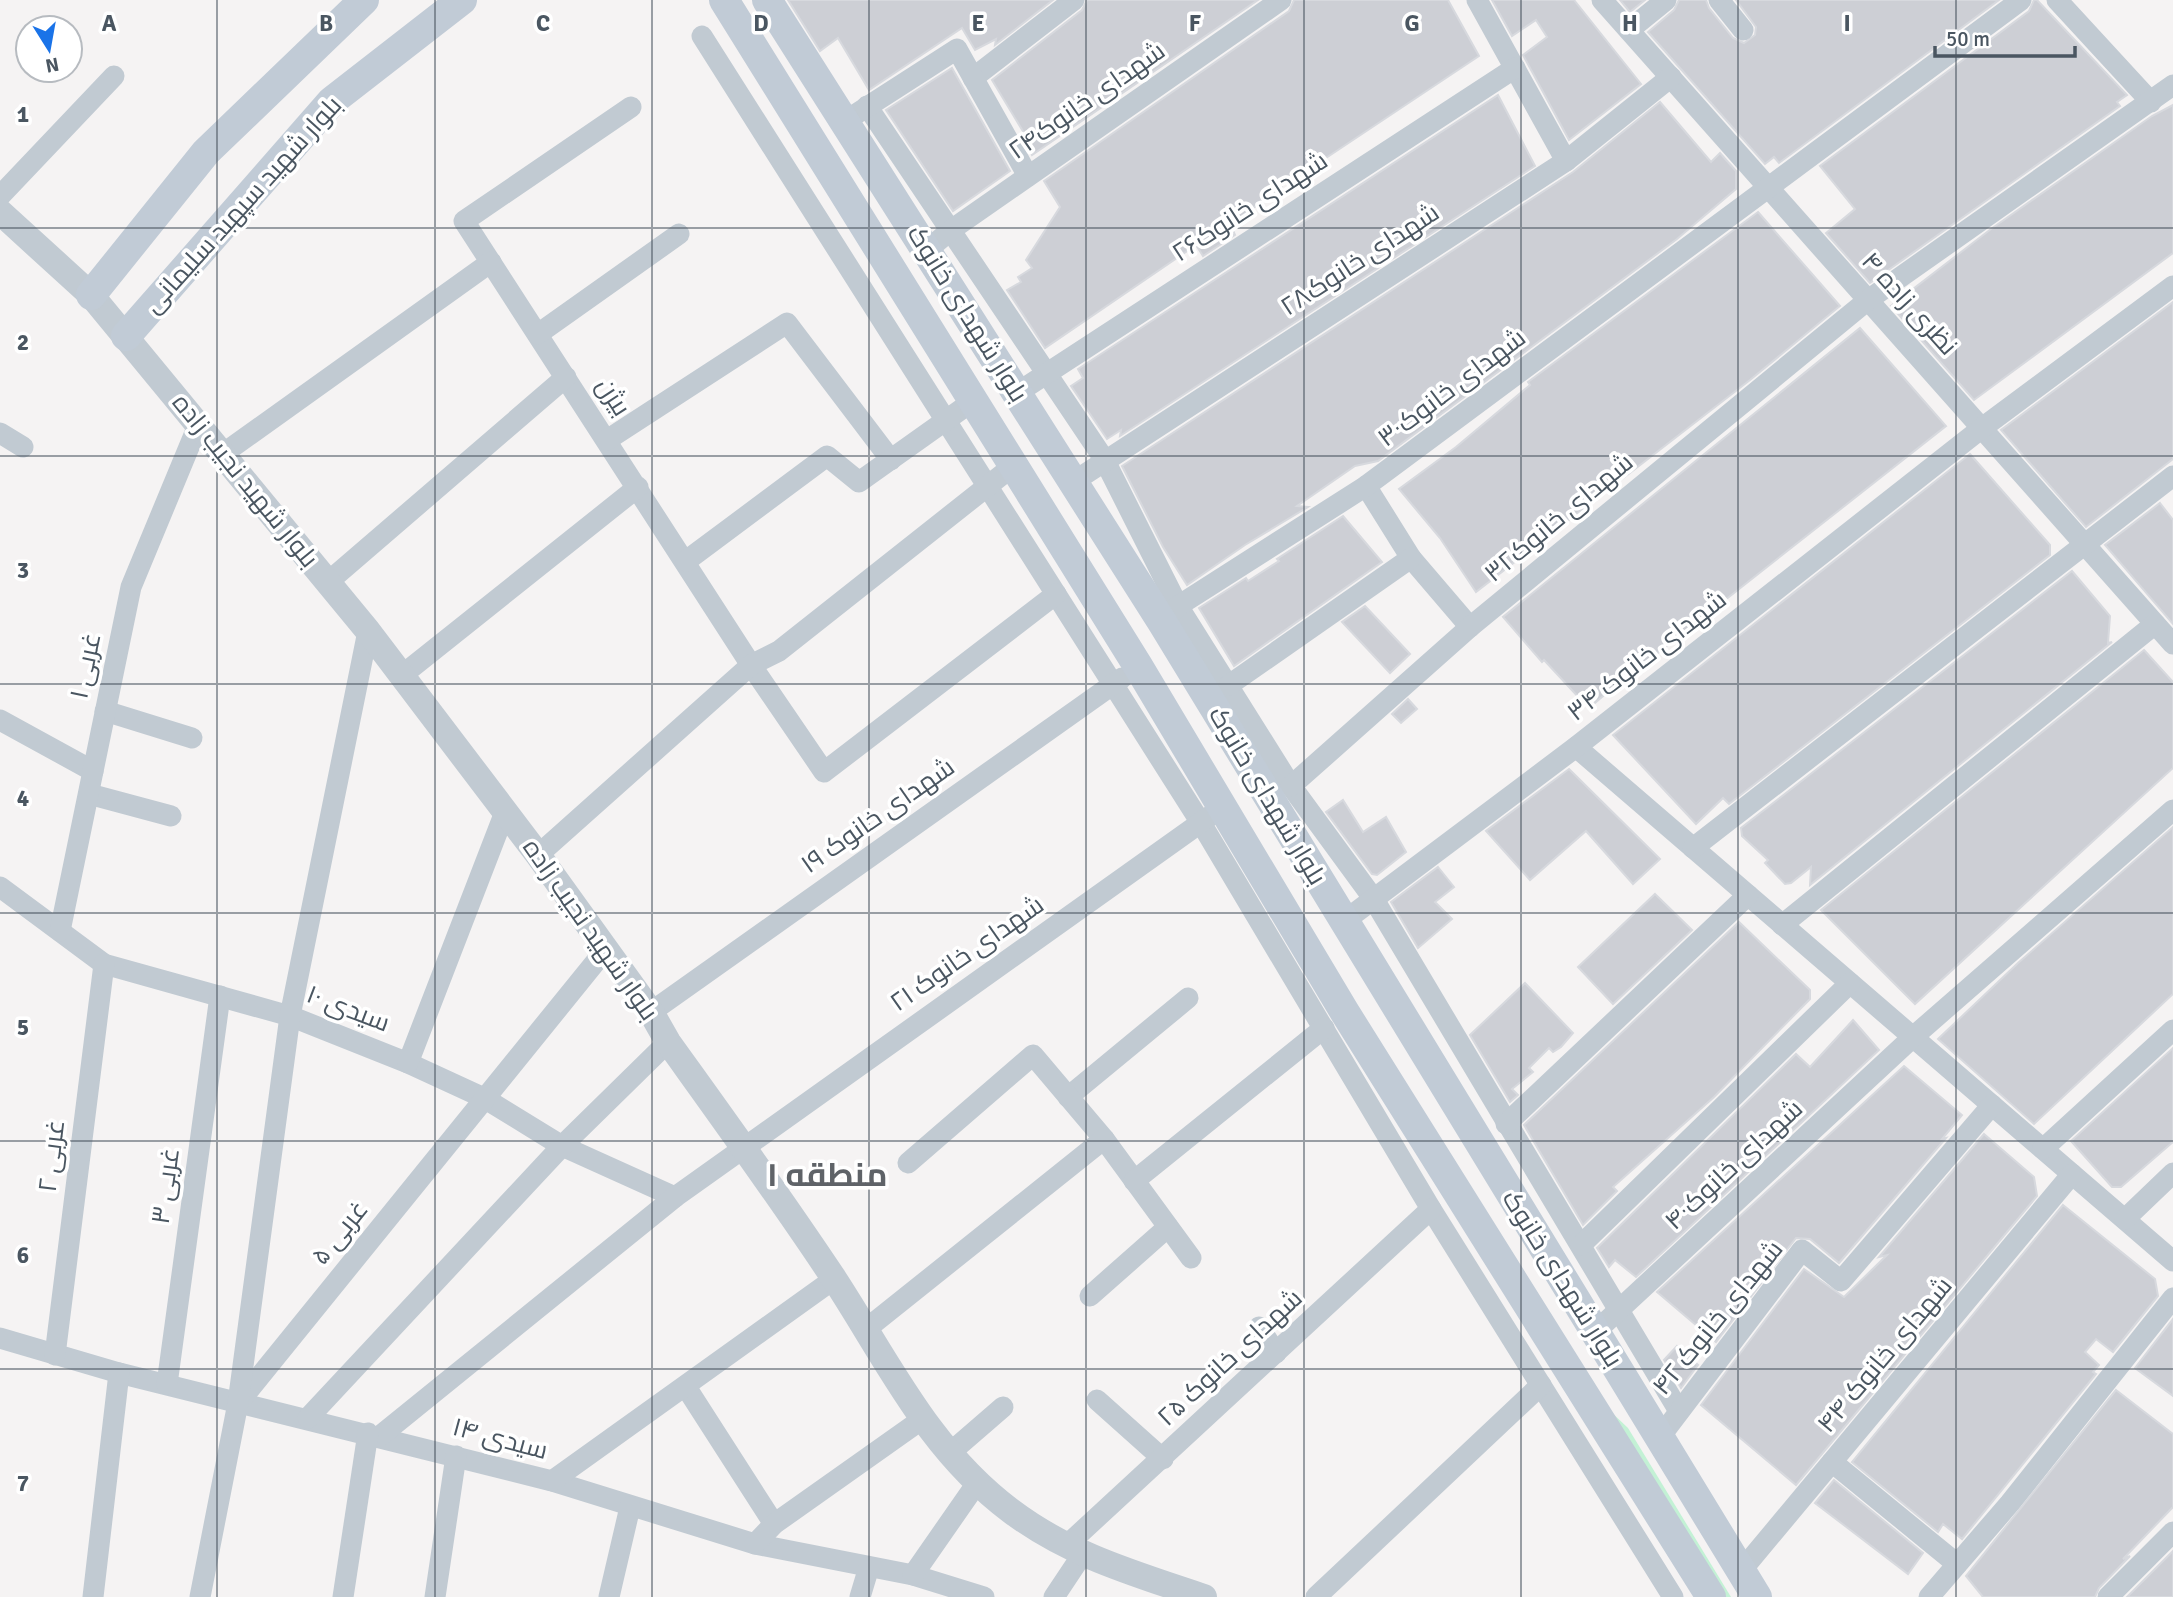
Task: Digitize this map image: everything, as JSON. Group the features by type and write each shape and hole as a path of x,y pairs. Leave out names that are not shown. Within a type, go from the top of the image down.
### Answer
{"main road":[{"name":"بلوار شهید سپهبد سلیمانی","path":"126,336 332,101 462,0"},
{"name":"بلوار شهدای خانوک","path":"724,0 1138,666 1212,815 1391,1113 1530,1310 1711,1597"},
{"name":"بلوار شهدای خانوک","path":"767,0 856,113 926,251 1073,482 1170,614 1343,922 1757,1597"},
{"name":"بلوار شهید سپهبد سلیمانی","path":"91,295 206,152 362,1"}],"street":[{"path":"973,78 1074,0"},
{"name":"شهدای خانوک۲۴","path":"926,251 951,230 1282,0"},
{"path":"1477,0 1566,160"},
{"name":"نظری زاده ۴","path":"1602,0 2173,644"},
{"path":"1719,0 1743,30"},
{"name":"شهدای خانوک۳۰","path":"1170,614 1366,486 2021,0"},
{"path":"2057,0 2151,102"},
{"path":"1629,30 1659,2"},
{"path":"702,36 1112,685 1212,815"},
{"path":"1028,176 957,49 856,113 951,230 1104,459 1170,614 1229,685 1291,786 1373,898 1679,1411"},
{"name":"شهدای خانوک۲۶","path":"1017,393 1515,68"},
{"path":"0,196 114,75"},
{"name":"شهدای خانوک۲۸","path":"1073,482 1104,459 1566,160 1671,77"},
{"name":"شهدای خانوک۳۲","path":"1291,786 1470,627 1868,300 2173,85"},
{"name":"بیژن","path":"631,107 464,220 751,665 824,772 1056,594"},
{"name":"بلوار شهید نجیب زاده","path":"0,212 91,295 224,453 368,631 538,855 651,1012 668,1042 744,1146 834,1279 921,1420 977,1483 1012,1512 1074,1550 1204,1597"},
{"path":"538,334 680,234"},
{"path":"224,453 491,262"},
{"name":"۳۴ شهدای خانوک","path":"1343,922 1576,747 1982,428 2173,286"},
{"path":"607,440 787,323 891,460"},
{"path":"328,582 566,377"},
{"path":"686,561 827,456 859,482 974,401"},
{"name":"غربی ۱","path":"60,931 131,586 199,423"},
{"path":"0,433 23,447"},
{"path":"538,855 751,665 779,651 1013,466"},
{"path":"1693,848 2170,484"},
{"path":"1366,486 1411,558 1470,627"},
{"path":"401,676 638,487"},
{"path":"1229,685 1411,558"},
{"path":"1782,925 2155,624"},
{"path":"200,1597 238,1403 290,1016 368,631"},
{"name":"شهدای خانوک ۱۹","path":"651,1012 1138,666"},
{"path":"105,711 192,738"},
{"path":"0,720 93,771"},
{"path":"1576,747 2172,1258"},
{"path":"89,794 171,816"},
{"name":"شهدای خانوک۴۰","path":"1594,1334 1913,1037 2173,810"},
{"path":"408,1063 505,812"},
{"name":"شهدای خانوک ۲۱","path":"374,1435 675,1197 1212,815"},
{"name":"سیدی ۱۰","path":"0,887 104,964 290,1016 408,1063 485,1098 562,1146 675,1197"},
{"path":"1506,1124 1748,895"},
{"path":"1267,906 1324,1028 1391,1113 1431,1209 1673,1597"},
{"name":"غربی ۵","path":"238,1403 606,950"},
{"name":"غربی ۲","path":"55,1355 104,964"},
{"path":"1581,1245 1850,983"},
{"name":"غربی ۳","path":"167,1384 219,996"},
{"path":"1068,1097 1188,998"},
{"path":"1134,1181 1324,1028"},
{"path":"2043,1149 2173,1030"},
{"path":"308,1418 562,1146 668,1042"},
{"path":"908,1163 1033,1055 1104,1139 1191,1258"},
{"name":"شهدای خانوک ۴۲","path":"1660,1437 1802,1250 1841,1281 1992,1105"},
{"path":"865,1330 1104,1139"},
{"path":"2125,1219 2173,1173"},
{"name":"۴۴ شهدای خانوک","path":"1741,1571 2073,1174"},
{"name":"شهدای خانوک ۲۵","path":"1054,1597 1074,1550 1163,1459 1431,1209"},
{"path":"1090,1296 1168,1227"},
{"path":"552,1481 834,1279"},
{"path":"1929,1597 2010,1503 2173,1298"},
{"path":"1504,1325 1530,1310"},
{"path":"1259,1327 1276,1353"},
{"name":"سیدی ۱۴","path":"0,1338 119,1373 552,1481 755,1544 913,1575 984,1597"},
{"path":"93,1597 119,1373"},
{"path":"1316,1597 1541,1385"},
{"path":"686,1387 774,1524"},
{"path":"1097,1400 1163,1459"},
{"path":"951,1452 1003,1407"},
{"path":"755,1544 774,1524 921,1420"},
{"path":"343,1597 374,1435"},
{"path":"435,1597 456,1456"},
{"path":"1832,1462 1957,1564"},
{"path":"913,1575 977,1483"},
{"path":"609,1597 630,1507"},
{"path":"2108,1597 2173,1532"},
{"path":"860,1597 869,1567"}],"green space":[{"path":"1609,1410 1628,1428 1731,1597 1721,1597"}],"building":[{"path":"788,0 1053,0 995,45 996,39 975,50 962,28 869,90 838,38 820,51"},
{"path":"1087,0 1258,0 1032,155 1024,140 1027,138 992,80 1082,10"},
{"path":"1294,0 1448,0 1479,56 1314,166 1281,184 1282,188 1230,224 1235,235 1203,256 1196,245 1045,348 1007,290 1021,282 1018,277 1032,268 1026,260 1060,207 1044,181 1289,11"},
{"path":"1492,0 1574,0 1641,84 1569,140 1523,55 1547,37 1536,20 1512,36"},
{"path":"1620,0 1645,0 1630,12"},
{"path":"1679,0 1706,0 1709,8 1733,38 1744,43 1755,35 1756,27 1736,0 1999,0 1779,163 1774,157 1765,164 1648,32 1674,10"},
{"path":"2034,0 2037,0 2127,95 2117,102 2120,106 1870,283 1826,233 1855,209 1820,166 2029,11"},
{"path":"952,68 1010,171 953,211 886,110"},
{"path":"1498,95 1535,166 1120,436 1121,430 1107,439 1071,386 1083,378 1078,369"},
{"path":"1660,102 1711,162 1720,153 1736,171 1736,189 1677,239 1378,461 1355,466 1297,506 1308,507 1245,545 1187,585 1163,547 1122,466 1573,172"},
{"path":"2173,105 2173,253 1974,400 1891,306 1991,229 2152,116"},
{"path":"1758,212 1840,306 1750,380 1476,592 1440,538 1399,489 1456,447 1530,385 1528,382"},
{"path":"2173,302 2173,459 2086,527 2001,430"},
{"path":"1860,328 1946,426 1595,703 1582,701 1544,660 1542,662 1503,617"},
{"path":"1970,454 2050,545 2050,555 1729,804 1723,798 1696,824 1613,735"},
{"path":"2160,503 2173,520 2173,624 2105,545"},
{"path":"1343,516 1382,562 1234,666 1199,608 1246,578 1248,581"},
{"path":"2072,571 2110,616 2108,643 2112,642 1810,885 1811,867 1791,883 1785,884 1765,863 1768,860 1742,836 1741,828"},
{"path":"1365,606 1410,654 1390,673 1342,622"},
{"path":"2144,650 2173,682 2173,768 1915,1004 1821,910"},
{"path":"1408,699 1417,709 1401,723 1392,714"},
{"path":"1569,769 1660,859 1633,884 1586,831 1530,880 1486,831"},
{"path":"1343,800 1363,832 1386,817 1406,852 1377,875 1372,874 1326,812"},
{"path":"2173,827 2173,994 2034,1124 1938,1039 2018,963"},
{"path":"1438,867 1454,887 1435,902 1452,919 1418,948 1391,902"},
{"path":"1655,894 1692,930 1613,1004 1578,967"},
{"path":"1739,922 1810,990 1810,999 1714,1097 1613,1187 1617,1191 1583,1225 1524,1125"},
{"path":"1525,983 1573,1033 1561,1047 1553,1052 1549,1048 1529,1068 1533,1072 1512,1089 1518,1095 1510,1102 1470,1035"},
{"path":"1853,1020 1879,1050 1636,1277 1615,1260 1609,1267 1597,1248 1796,1054 1810,1067"},
{"path":"2173,1048 2173,1142 2121,1187 2112,1187 2071,1141"},
{"path":"1904,1066 1962,1115 1942,1139 1946,1138 1839,1263 1810,1239 1796,1238 1716,1342 1657,1292"},
{"path":"1984,1134 2034,1177 2037,1196 1796,1485 1701,1405 1804,1269 1844,1297 1887,1255 1879,1257"},
{"path":"2063,1205 2155,1279 2158,1296 2113,1352 2096,1339 2085,1352 2099,1365 2093,1372 2096,1374 1962,1539 1943,1524 1938,1532 1852,1462"},
{"path":"2173,1319 2173,1396 2135,1368"},
{"path":"1677,1346 1698,1365 1681,1388 1664,1360"},
{"path":"2116,1390 2173,1434 2173,1507 2123,1559 2130,1556 2099,1588 2095,1597 1983,1597 1966,1576"},
{"path":"1834,1480 1923,1553 1908,1574 1815,1503"},
{"path":"2173,1551 2173,1597 2127,1597"}],"district":[{"name":"منطقه ۱","path":"827,1175"}]}
